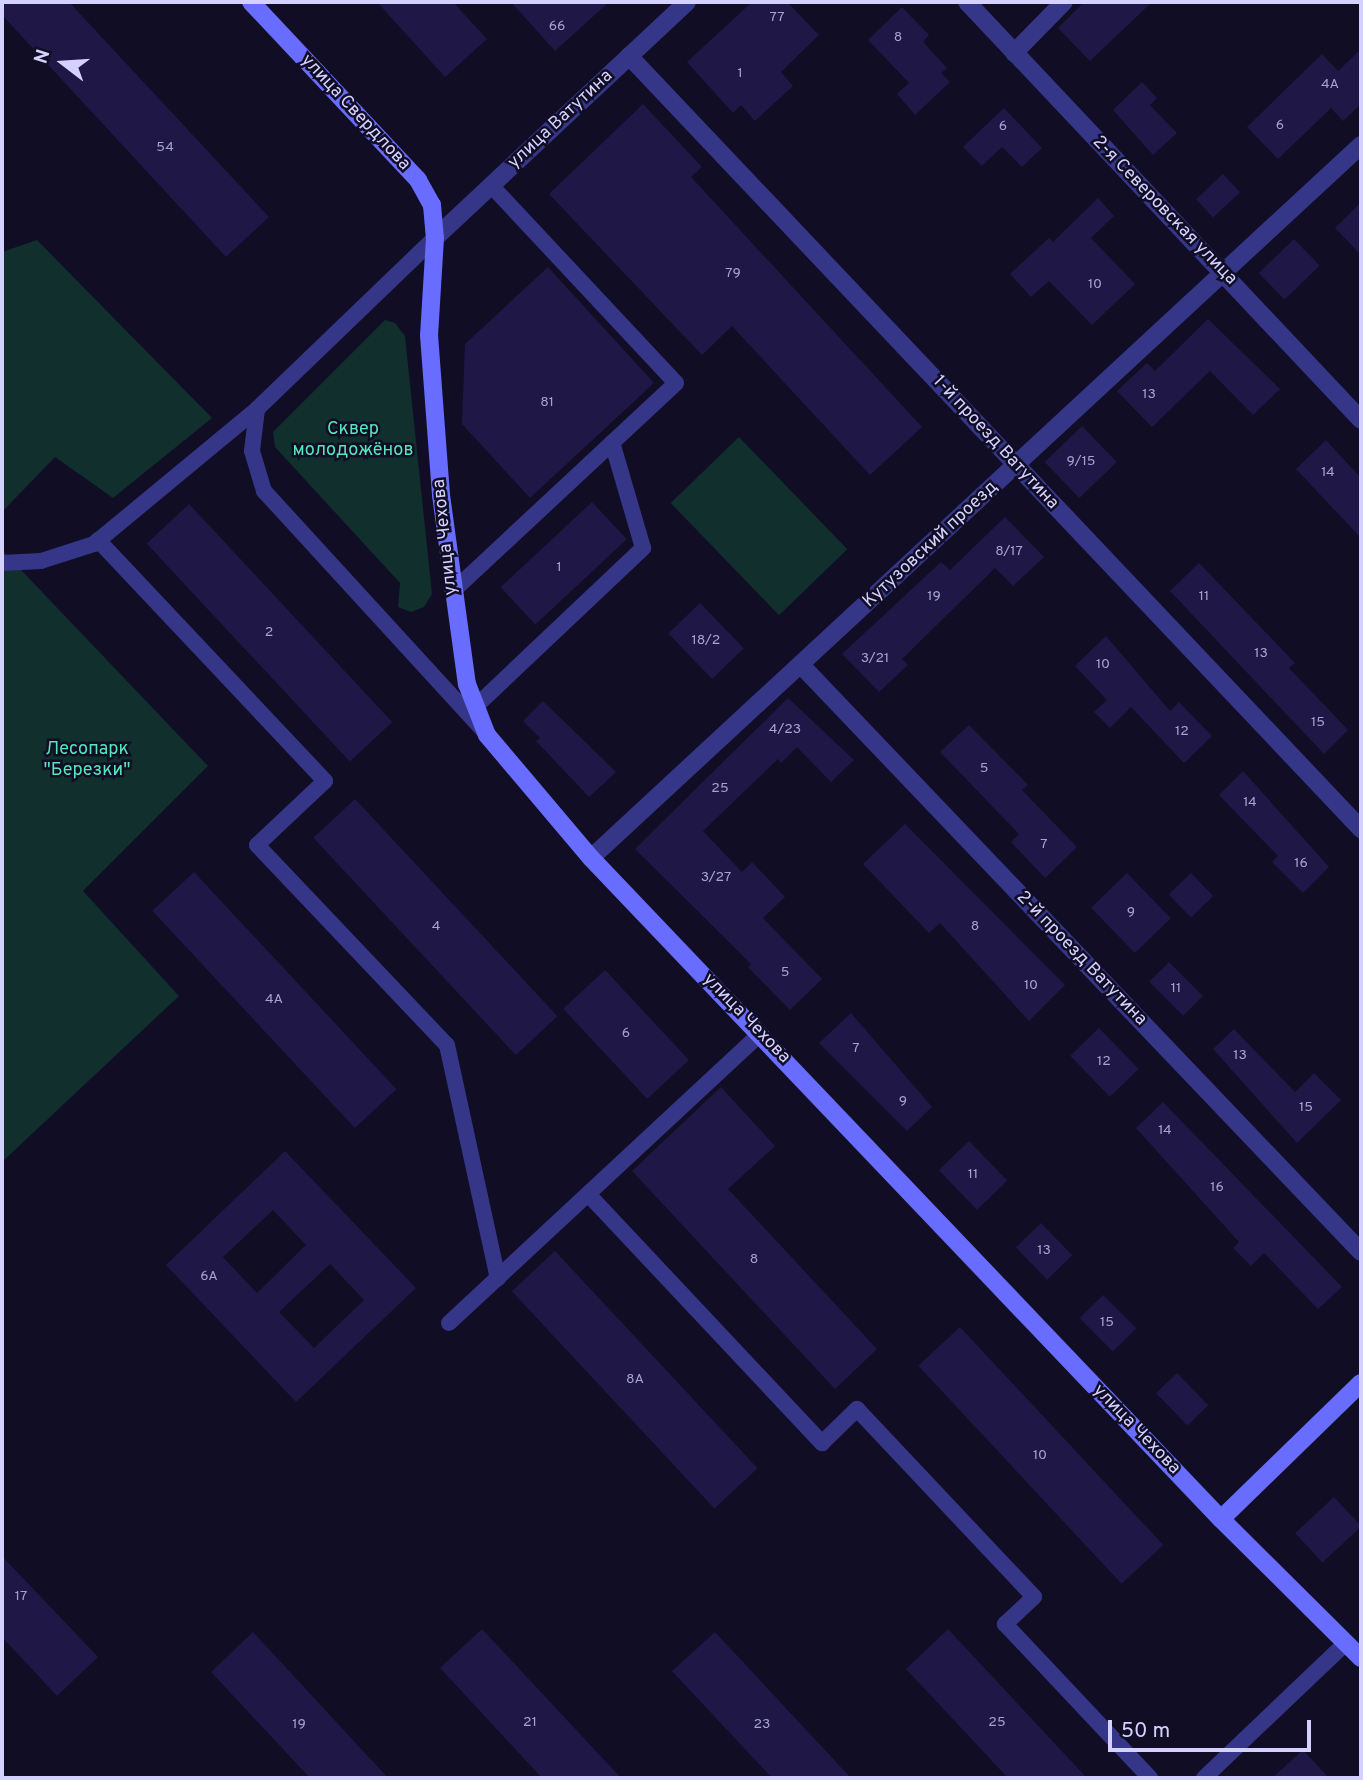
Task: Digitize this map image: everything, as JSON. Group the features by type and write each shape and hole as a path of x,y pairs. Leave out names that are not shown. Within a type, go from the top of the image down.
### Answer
{"street":[{"name":"улица Свердлова","path":"251,2 418,180 432,205 435,238"},
{"name":"улица Ватутина","path":"435,238 687,2"},
{"name":"2-я Северовская улица","path":"967,2 1361,420"},
{"path":"1014,53 1064,2"},
{"name":"1-й проезд Ватутина","path":"629,56 1361,830"},
{"name":"Кутузовский проезд","path":"592,858 1224,275 1361,145"},
{"name":"улица Чехова","path":"435,238 429,335 452,592 474,708 487,734 592,858 1221,1519 1361,1658"},
{"name":"2-й проезд Ватутина","path":"801,665 1361,1252"},
{"path":"1221,1519 1361,1383"}],"lane":[{"path":"452,592 676,383 491,185"},
{"path":"2,563 41,561 98,540 257,409 435,238"},
{"path":"257,409 252,451 264,491 487,734"},
{"path":"474,708 643,548 612,442"},
{"path":"98,540 325,781 257,845 447,1045 498,1278"},
{"path":"449,1324 760,1034"},
{"path":"588,1194 822,1443 857,1409 1034,1597 1004,1624 1150,1778"},
{"path":"1204,1778 1346,1643"}],"green space":[{"path":"37,240 212,418 113,498 55,457 2,512 2,252"},
{"name":"Сквер молодожёнов","path":"385,320 395,323 405,336 432,594 424,607 411,612 398,607 400,583 275,447 273,432"},
{"path":"739,437 847,549 779,615 671,503"},
{"name":"Лесопарк \"Березки\"","path":"2,550 208,766 83,891 179,996 2,1162"}],"building":[{"path":"2,2 69,2 269,217 226,257 2,15"},
{"path":"377,2 453,2 487,39 445,77"},
{"path":"511,2 609,2 555,51"},
{"path":"752,2 787,2 819,35 781,72 793,86 755,121 741,105 733,113 687,62"},
{"path":"1084,2 1152,2 1090,61 1058,28"},
{"path":"902,7 929,35 923,42 947,68 941,73 950,82 915,115 897,94 909,83 868,40"},
{"path":"1361,49 1361,104 1343,121 1331,108 1278,159 1247,127 1322,54 1338,71"},
{"path":"1142,82 1157,98 1150,105 1177,133 1153,155 1113,110"},
{"path":"643,104 702,167 691,177 922,427 870,475 732,326 702,355 549,194"},
{"path":"1004,108 1042,148 1022,167 1002,147 982,166 963,147"},
{"path":"1223,174 1240,192 1213,218 1196,199"},
{"path":"1098,198 1114,216 1091,238 1135,284 1092,325 1049,281 1031,297 1010,274 1049,238 1053,242"},
{"path":"1361,202 1361,255 1335,228"},
{"path":"1294,239 1320,266 1284,300 1259,273"},
{"path":"548,267 654,383 530,498 462,424 465,344"},
{"path":"1208,319 1280,389 1253,415 1210,371 1152,427 1117,391 1147,363 1155,371"},
{"path":"1082,426 1117,462 1079,498 1045,462"},
{"path":"1326,440 1361,478 1361,538 1296,469"},
{"path":"592,502 627,539 535,625 501,587"},
{"path":"189,504 392,722 350,761 147,544"},
{"path":"1005,517 1044,557 1013,586 995,568 902,659 908,665 879,692 842,654 941,562 950,570"},
{"path":"1199,563 1295,663 1289,668 1348,730 1324,754 1170,591"},
{"path":"700,603 744,648 712,679 668,634"},
{"path":"1106,636 1170,711 1179,702 1212,736 1184,763 1131,707 1110,728 1094,712 1107,700 1075,666"},
{"path":"788,698 854,760 831,782 797,747 781,763 778,759 703,831 742,872 752,862 785,897 763,918 822,979 790,1010 748,967 751,964 635,849"},
{"path":"543,701 616,772 589,797 536,741 540,738 523,721"},
{"path":"969,725 1028,785 1022,790 1077,847 1045,878 1011,842 1019,834 940,752"},
{"path":"1243,771 1329,867 1303,893 1272,862 1278,856 1219,795"},
{"path":"355,799 558,1016 516,1055 313,838"},
{"path":"905,824 1065,985 1029,1021 940,923 929,933 863,864"},
{"path":"194,872 397,1089 355,1128 152,911"},
{"path":"1127,873 1171,918 1135,953 1091,908"},
{"path":"1191,873 1213,896 1191,918 1169,895"},
{"path":"1169,962 1203,996 1183,1016 1149,982"},
{"path":"605,970 689,1060 647,1099 563,1009"},
{"path":"851,1013 932,1107 907,1131 819,1043"},
{"path":"1099,1028 1139,1069 1110,1097 1070,1056"},
{"path":"1234,1029 1295,1092 1314,1073 1341,1100 1297,1143 1213,1049"},
{"path":"721,1087 775,1146 728,1189 877,1349 835,1389 632,1171"},
{"path":"1163,1102 1342,1287 1318,1309 1264,1253 1251,1266 1233,1248 1239,1242 1136,1128"},
{"path":"969,1141 1007,1181 977,1210 939,1170"},
{"path":"285,1151 416,1288 296,1402 166,1265","holes":["273,1210 306,1245 257,1293 223,1257","330,1264 364,1300 314,1348 279,1312"]},
{"path":"1041,1223 1072,1255 1047,1280 1016,1247"},
{"path":"555,1251 758,1468 714,1508 512,1291"},
{"path":"1103,1295 1136,1328 1113,1352 1080,1318"},
{"path":"960,1327 1163,1545 1122,1584 918,1366"},
{"path":"1177,1373 1208,1405 1187,1426 1156,1393"},
{"path":"1334,1497 1361,1527 1323,1562 1295,1533"},
{"path":"2,1556 98,1657 57,1696 2,1637"},
{"path":"482,1629 621,1778 542,1778 440,1668"},
{"path":"948,1629 1087,1778 1008,1778 906,1669"},
{"path":"253,1632 388,1778 310,1778 211,1672"},
{"path":"715,1632 851,1778 772,1778 672,1671"},
{"path":"1303,1750 1329,1778 1272,1778"}]}
